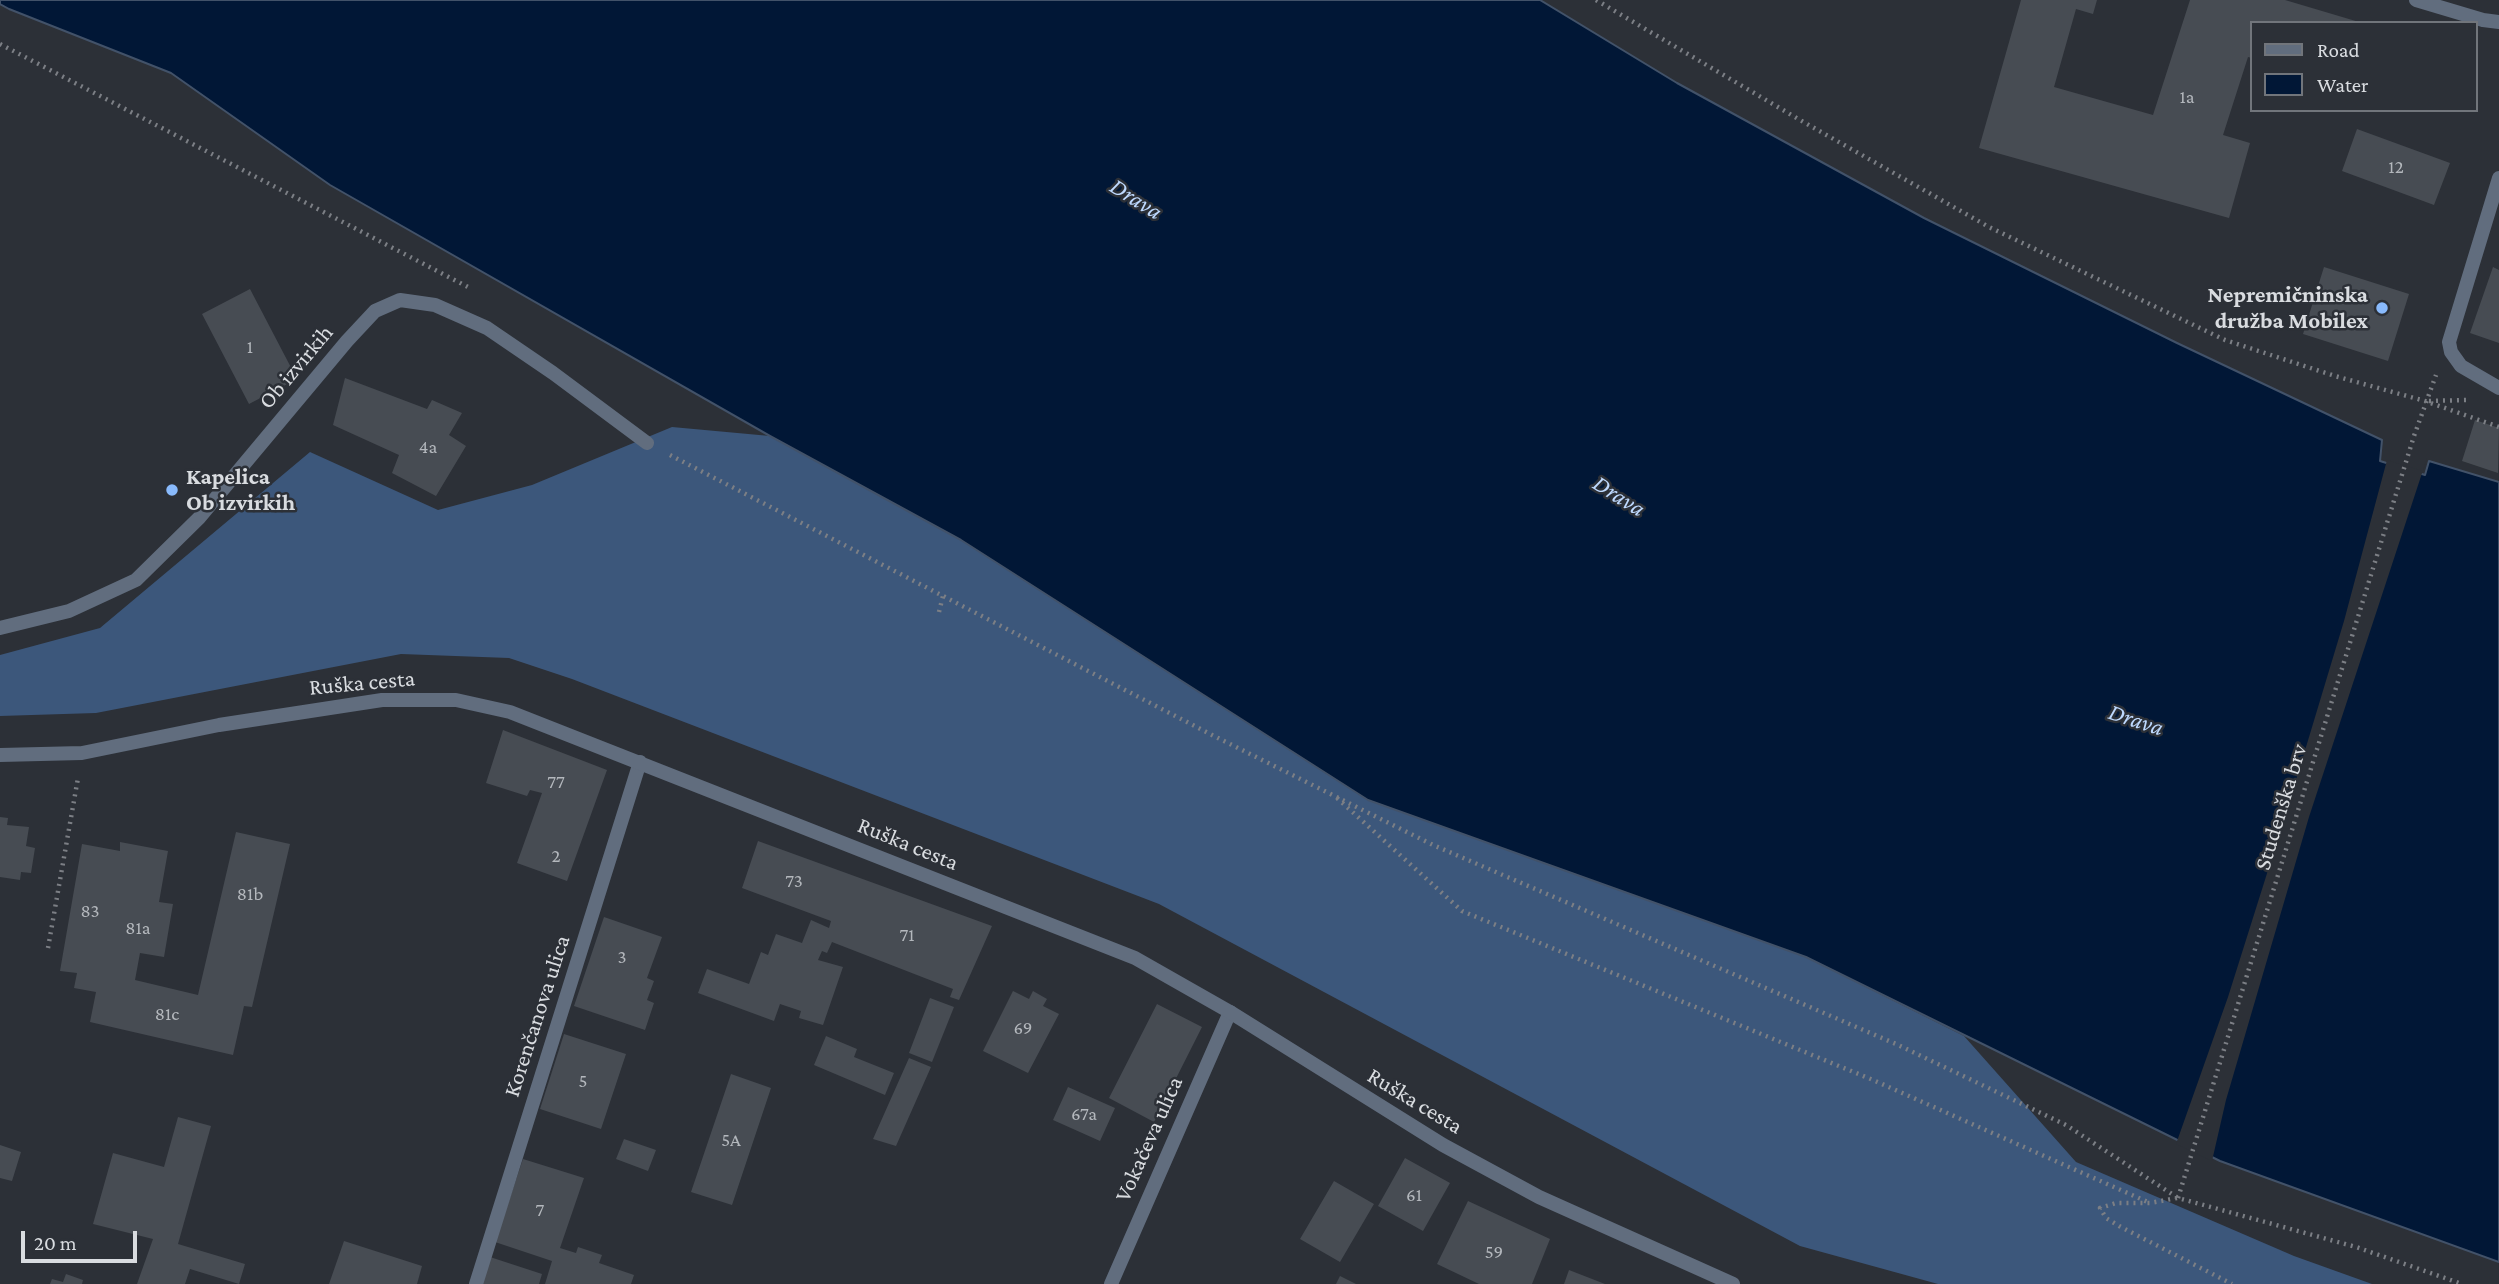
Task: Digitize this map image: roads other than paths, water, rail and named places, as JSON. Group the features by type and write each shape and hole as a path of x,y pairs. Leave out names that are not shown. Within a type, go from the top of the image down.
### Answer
{"street":[{"path":"2416,0 2483,20 2499,22"},
{"path":"2499,177 2449,342 2451,352 2461,366 2499,388"},
{"name":"Ob izvirkih","path":"0,628 69,611 136,580 200,518 375,311 400,300 435,305 486,328 553,373 647,443"},
{"name":"Ruška cesta","path":"0,755 82,752 219,725 382,700 456,700 510,712 1135,958 1230,1012 1431,1138 1539,1197 1733,1284"},
{"name":"Korenčanova ulica","path":"476,1284 640,762"},
{"name":"Vokačeva ulica","path":"1111,1284 1230,1012"}],"water":[{"name":"Drava","path":"0,0 1540,0 1677,83 1924,218 2177,343 2382,440 2380,461 2425,475 2429,461 2499,482 2499,1262 2220,1161 1806,957 1368,800 961,540 770,436 330,185 171,73 9,9 0,4"}],"place":[{"name":"Nepremičninska družba Mobilex","path":"2382,308"},
{"name":"Kapelica Ob izvirkih","path":"172,490"}]}
